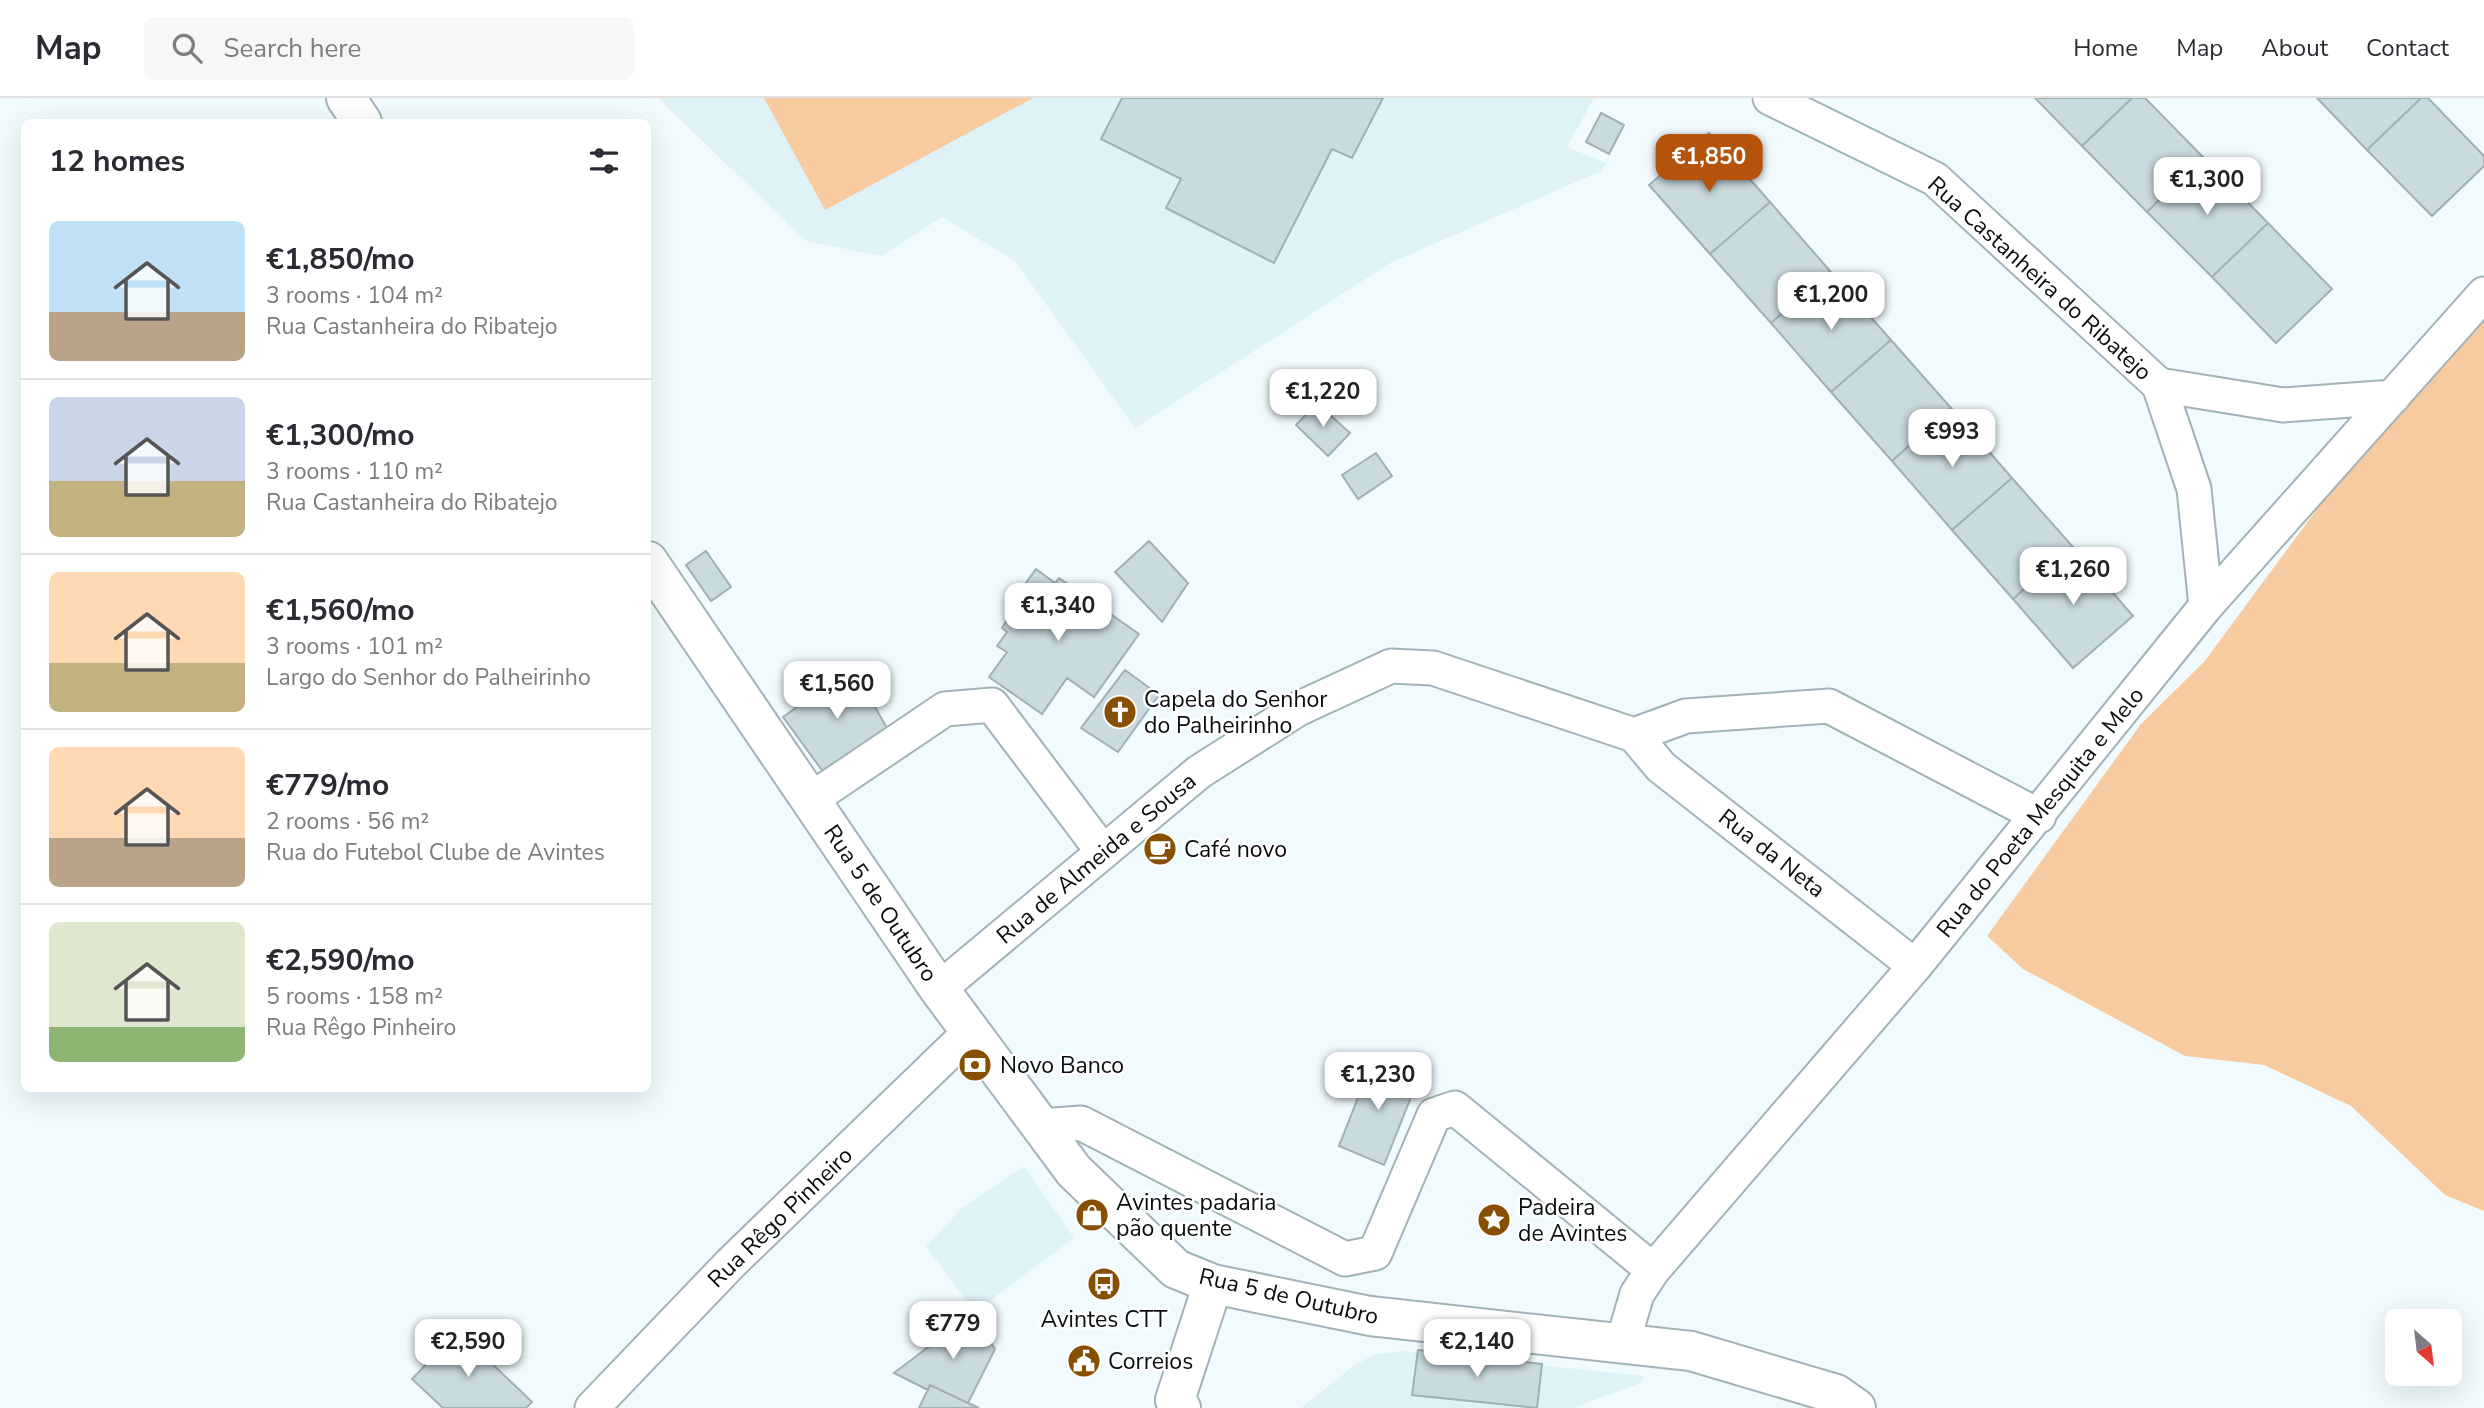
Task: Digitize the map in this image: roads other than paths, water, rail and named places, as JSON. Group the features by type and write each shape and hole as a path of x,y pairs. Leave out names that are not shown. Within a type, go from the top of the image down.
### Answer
{"street":[{"path":"346,98 360,119"},
{"name":"Rua Castanheira do Ribatejo","path":"1770,98 1935,179 2159,385 2194,489 2206,606"},
{"name":"Rua do Poeta Mesquita e Melo","path":"1622,1345 1637,1294 1653,1270 1915,966 2039,816 2206,606 2484,295"},
{"name":"Rua Castanheira do Ribatejo","path":"2159,385 2283,405 2393,397"},
{"name":"Rua 5 de Outubro","path":"651,565 939,989 1074,1171 1176,1269 1213,1284 1370,1316 1691,1351 1836,1394 1856,1408"},
{"name":"Rua de Almeida e Sousa","path":"939,989 1199,772 1298,709 1391,666 1433,668 1634,735"},
{"path":"810,800 945,709 992,705 1103,852"},
{"path":"1634,735 1686,716 1829,706 2039,816"},
{"name":"Rua da Neta","path":"1634,735 1661,767 1915,966"},
{"name":"Rua Rêgo Pinheiro","path":"592,1408 731,1263 971,1031"},
{"path":"1041,1126 1081,1123 1345,1259 1375,1253 1434,1115 1455,1108 1653,1270"},
{"path":"1175,1405 1213,1284"}],"place":[{"name":"Capela do Senhor do Palheirinho","path":"1120,712"},
{"name":"Café novo","path":"1160,849"},
{"name":"Novo Banco","path":"975,1065"},
{"name":"Avintes padaria pão quente","path":"1092,1215"},
{"name":"Padeira de Avintes","path":"1494,1220"},
{"name":"Avintes CTT","path":"1104,1284"},
{"name":"Correios","path":"1084,1361"}]}
